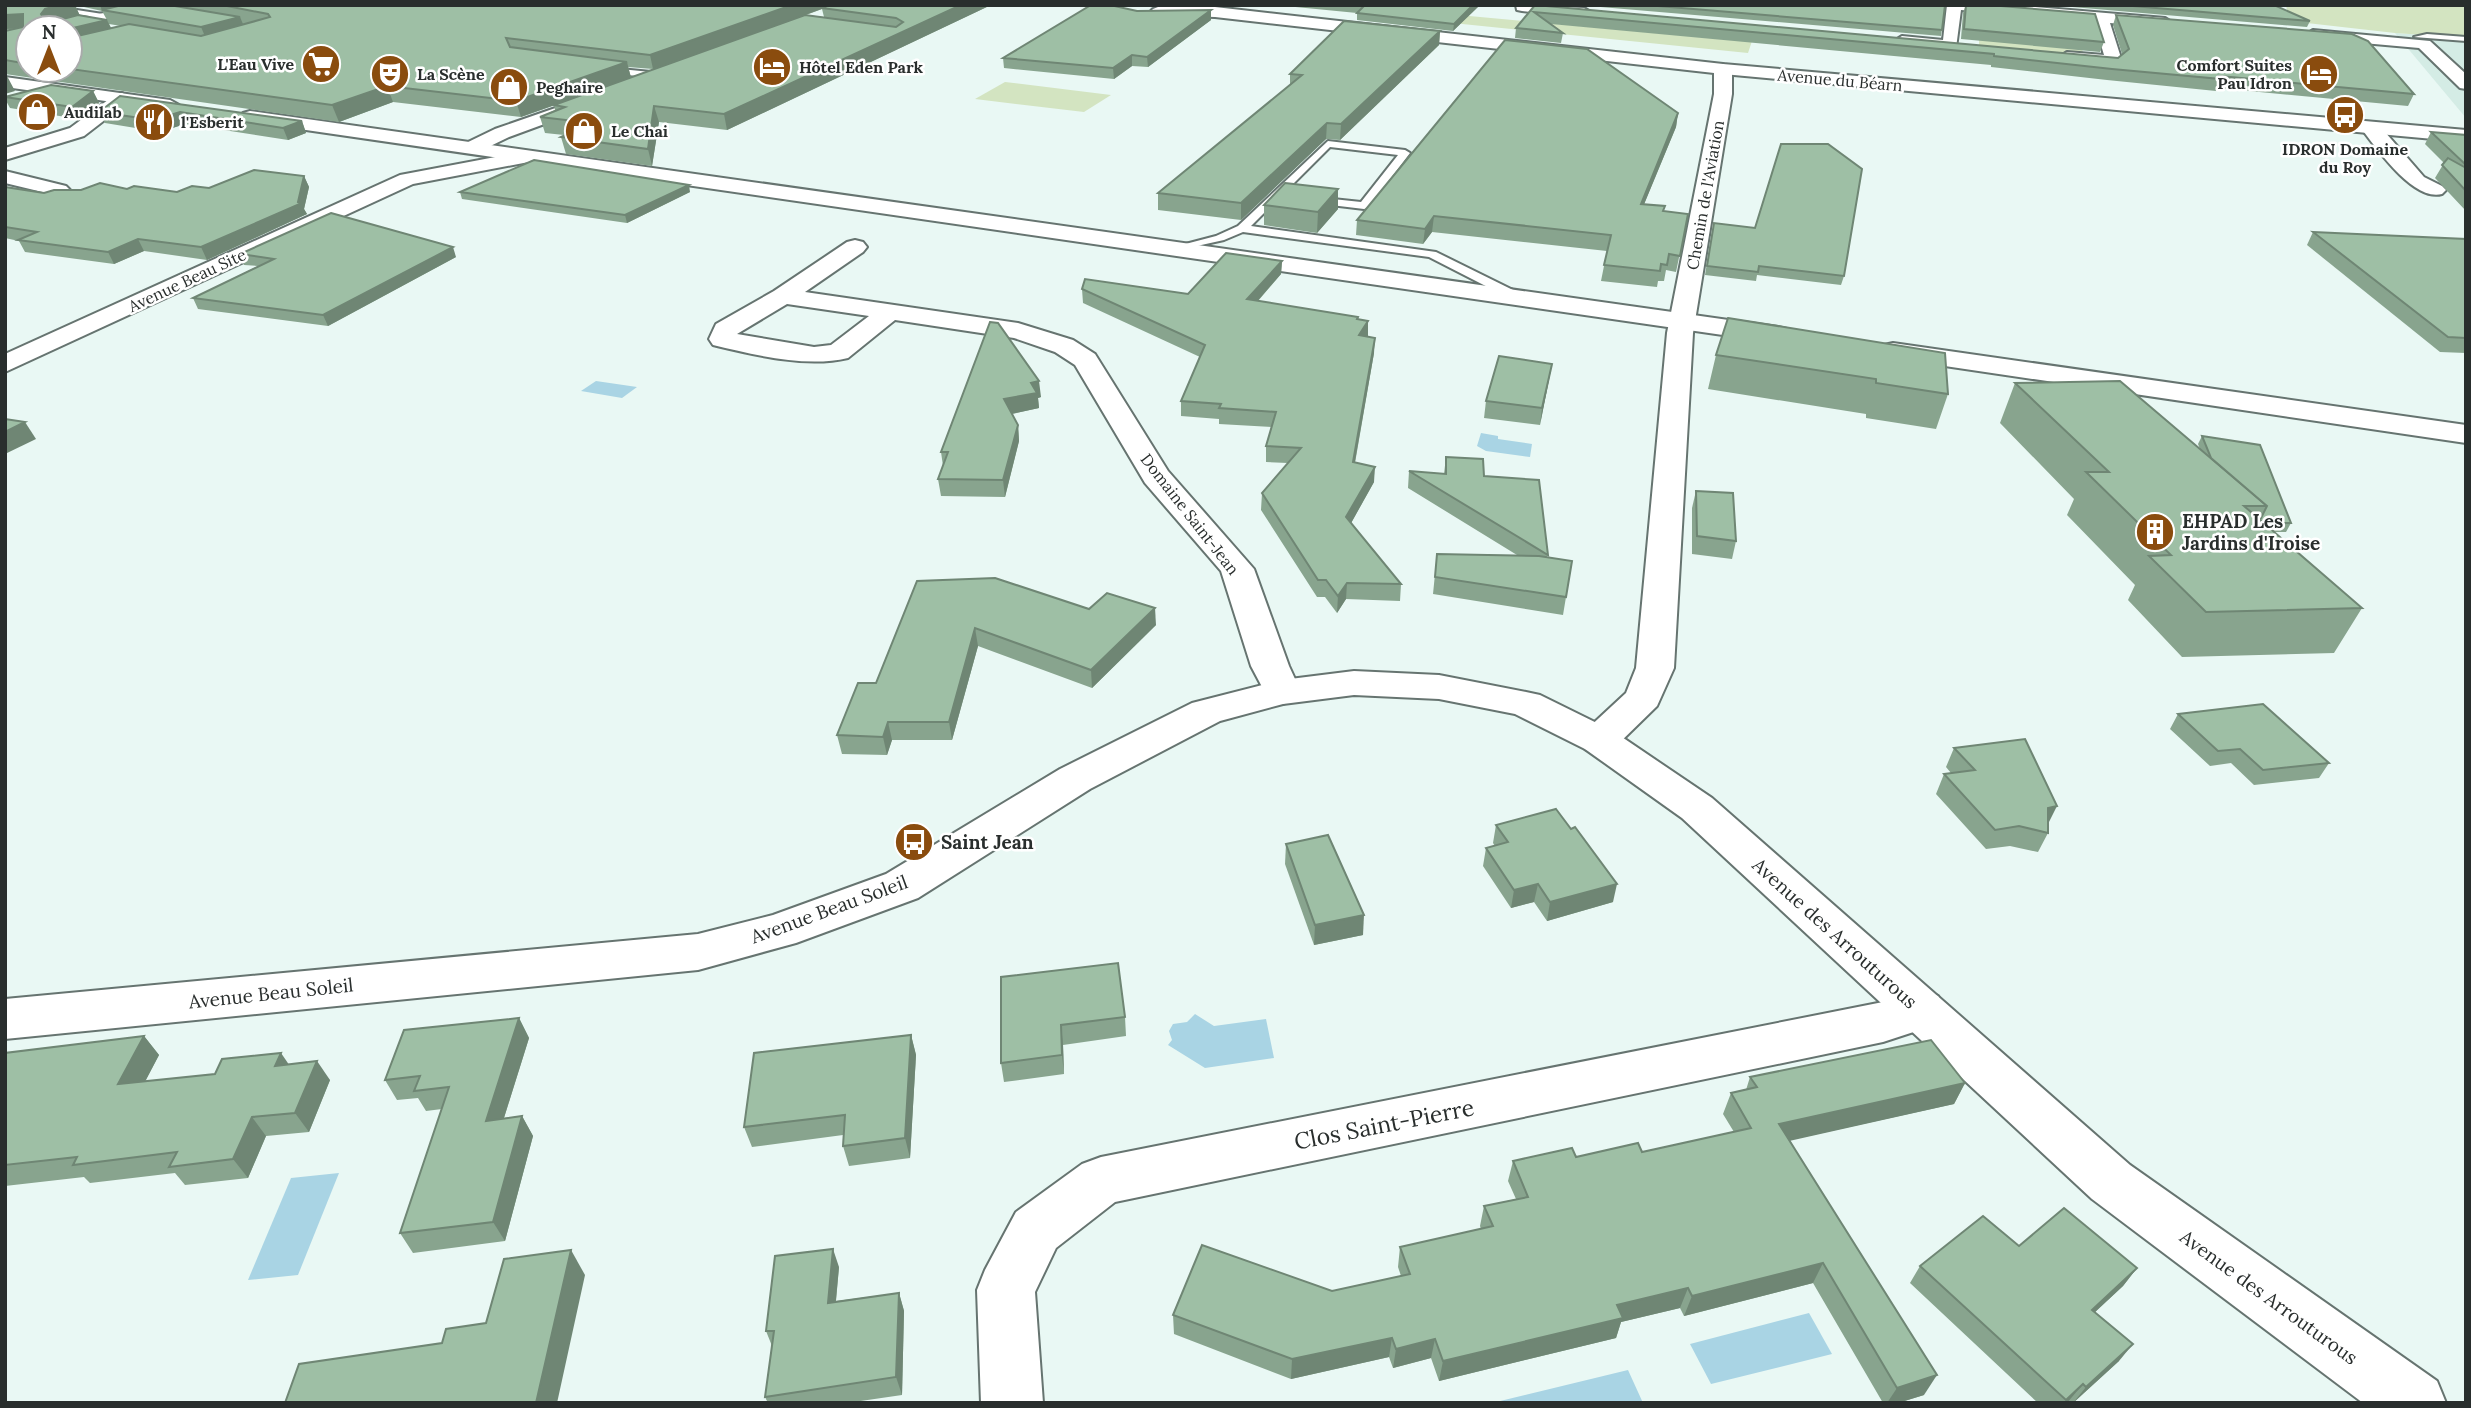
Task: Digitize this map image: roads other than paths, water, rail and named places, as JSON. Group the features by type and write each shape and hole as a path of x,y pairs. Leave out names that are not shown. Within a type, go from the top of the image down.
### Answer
{"street":[{"path":"84,24 107,22 159,5"},
{"name":"Avenue du Béarn","path":"1178,5 1150,12 1215,12 1723,69 2466,136"},
{"name":"Avenue du Béarn","path":"1187,5 1215,12"},
{"path":"1882,40 1957,46 1955,5 2173,23 2160,5"},
{"path":"1519,6 1602,15"},
{"path":"2045,55 2113,61 2100,17"},
{"path":"2301,34 2421,41 2458,71 2466,84"},
{"name":"Chemin de l'Aviation","path":"1681,321 1723,94 1723,69"},
{"path":"471,148 502,132 667,74"},
{"path":"5,82 189,108"},
{"path":"5,102 58,89"},
{"path":"5,154 77,132 122,98"},
{"path":"229,114 1805,339"},
{"path":"2371,128 2417,181 2435,190"},
{"path":"407,179 413,140"},
{"name":"Avenue Beau Site","path":"5,365 407,179 527,157"},
{"path":"5,177 59,190"},
{"path":"855,247 783,296 725,329 722,339 814,355 839,352 890,312"},
{"name":"Domaine Saint-Jean","path":"783,296 1018,331 1064,346 1085,360 1156,476 1237,569 1270,666 1282,692"},
{"path":"1600,740 1643,698 1655,668 1681,321"},
{"path":"1874,349 2466,434"},
{"name":"Avenue Beau Soleil","path":"5,1019 698,952 780,931 902,886 1075,779 1149,739 1206,712 1282,692 1354,683 1438,687 1526,704 1600,740"},
{"name":"Avenue des Arrouturous","path":"1600,740 1697,807 2111,1182 2414,1403"},
{"name":"Clos Saint-Pierre","path":"1012,1403 1006,1290 1036,1230 1101,1181 1883,1023 1921,1010"}],"lane":[{"path":"46,9 56,7 107,22"},
{"path":"2421,41 2427,36 2466,39"},
{"path":"595,68 667,74"},
{"path":"1178,249 1220,238 1242,228 1328,144 1405,153 1364,206 1301,198"},
{"path":"1275,195 1288,197"},
{"path":"1242,228 1432,254 1517,298"}],"water":[{"path":"596,381 637,387 622,398 581,391"},
{"path":"1481,433 1498,436 1498,439 1532,444 1530,457 1486,451 1477,446"},
{"path":"1195,1014 1214,1026 1266,1019 1274,1058 1205,1068 1168,1045 1172,1040 1169,1031 1173,1024 1187,1022"},
{"path":"339,1173 298,1275 248,1280 291,1178"},
{"path":"1809,1313 1832,1354 1711,1384 1690,1344"},
{"path":"1628,1370 1643,1403 1496,1402"}],"place":[{"name":"L'Eau Vive","path":"321,64"},
{"name":"Hôtel Eden Park","path":"772,67"},
{"name":"La Scène","path":"390,74"},
{"name":"Comfort Suites Pau Idron","path":"2319,74"},
{"name":"Peghaire","path":"509,87"},
{"name":"Audilab","path":"37,112"},
{"name":"IDRON Domaine du Roy","path":"2345,115"},
{"name":"l'Esberit","path":"154,122"},
{"name":"Le Chai","path":"584,131"},
{"name":"EHPAD Les Jardins d'Iroise","path":"2155,532"},
{"name":"Saint Jean","path":"914,842"}]}
